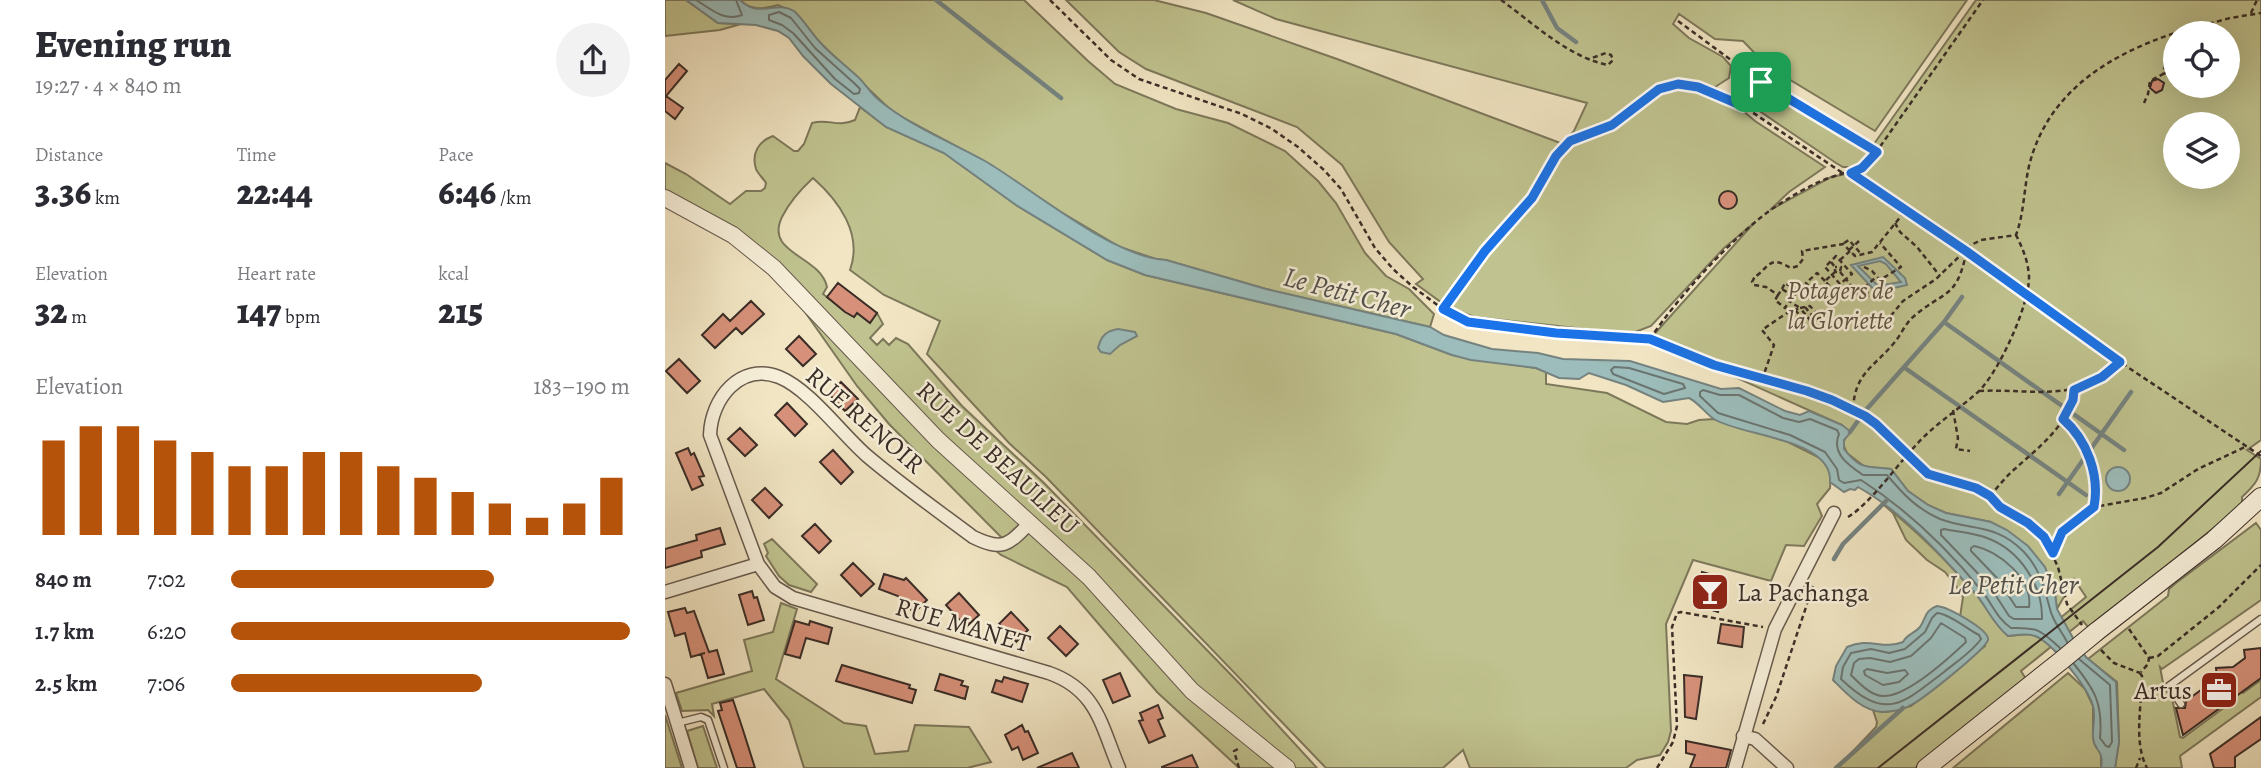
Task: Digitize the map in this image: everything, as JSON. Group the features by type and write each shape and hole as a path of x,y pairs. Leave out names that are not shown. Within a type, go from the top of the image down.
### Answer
{"main road":[{"path":"1926,768 2237,520 2261,497"},
{"path":"2237,520 2261,513"}],"street":[{"name":"RUE DE BEAULIEU","path":"665,198 733,235 774,268 938,440 1089,577 1192,691 1287,768"},
{"name":"RUE RENOIR","path":"758,564 710,435 712,415 721,397 737,382 754,374 774,375 792,383 866,455 972,537 989,545 1002,546 1029,524"},
{"path":"1735,768 1749,737 1775,629 1834,513"},
{"path":"665,593 758,564"},
{"name":"RUE MANET","path":"758,564 775,587 793,598 1049,673 1070,682 1079,688 1092,704 1119,768"},
{"path":"665,684 691,768"},
{"path":"1749,737 1787,768"}],"lane":[{"path":"2181,704 2168,686 2261,619"},
{"path":"677,723 701,717 708,720 724,768"}],"path":[{"path":"1050,0 1111,60 1139,79 1242,114 1272,129 1298,147 1341,189 1375,248 1393,269 1443,309 1468,322 1650,339 1714,365 1807,391 1865,416 1928,474 1976,488 2044,537 2058,567 2067,604 2114,663 2140,673"},
{"path":"1501,0 1566,46 1590,59 1608,65 1613,60 1611,55 1606,53 1590,59"},
{"path":"1650,339 1662,321 1721,255 1775,207 1831,177 1862,168 1877,152 1983,0"},
{"path":"2251,13 2257,0"},
{"path":"2221,21 2261,13"},
{"path":"1678,20 1761,82 1877,152"},
{"path":"1834,513 1849,518 1933,426 1979,391 1997,365 2018,320 2029,279 2025,251 2016,235 2030,164 2039,135 2054,109 2098,68 2163,37"},
{"path":"2144,103 2150,81 2163,74"},
{"path":"1743,106 1761,82"},
{"path":"1443,309 1485,251 1532,198 1556,156 1570,141 1612,125 1659,89 1678,84 1698,87 1743,106 1844,174"},
{"path":"1851,173 1966,251 2120,362 2261,456"},
{"path":"1843,244 1855,256 1872,252 1906,210"},
{"path":"1895,223 1940,276"},
{"path":"1880,329 1903,301 1940,276 1981,240 2016,235"},
{"path":"1778,295 1766,287 1752,284 1753,279 1767,264 1779,262 1794,268 1803,259 1802,251 1843,244 1849,240 1860,253"},
{"path":"1859,241 1841,264 1840,272 1861,299 1869,295 1868,284 1876,277"},
{"path":"1864,268 1883,280 1901,267 1879,243"},
{"path":"1860,253 1863,247"},
{"path":"1853,410 1855,390 1873,362 1897,340 1913,318 1957,284 1966,251"},
{"path":"1836,256 1841,264 1852,274 1840,285 1833,273 1825,267 1836,256"},
{"path":"1831,261 1835,267"},
{"path":"1825,281 1835,267 1841,264"},
{"path":"1833,273 1840,272"},
{"path":"1817,273 1825,281 1832,289 1821,300 1805,283 1817,273"},
{"path":"1798,291 1785,307 1775,300 1785,283 1798,291 1809,299"},
{"path":"1782,289 1793,296"},
{"path":"1790,302 1811,321"},
{"path":"1762,380 1774,345 1762,330 1789,312 1805,307 1810,306 1821,318 1800,324 1789,312"},
{"path":"1798,309 1806,322"},
{"path":"1979,391 2050,393 2074,390 2102,377 2120,362"},
{"path":"1990,496 2015,469 2046,443 2063,419 2073,400 2074,390"},
{"path":"1955,409 1958,438 1956,449 1970,451"},
{"path":"2063,419 2088,453 2096,484 2094,507"},
{"path":"2053,553 2062,532 2094,507 2161,493 2198,469 2245,447"},
{"path":"2149,658 2158,656 2219,607 2261,565"},
{"path":"1749,737 1776,697 1816,579"},
{"path":"1657,768 1673,742 1677,726 1672,627 1677,614 1681,612 1775,629"},
{"path":"2125,623 2149,658 2148,664 2140,673"},
{"path":"2136,768 2141,756 2140,673"},
{"path":"1234,751 1239,768"},
{"path":"2141,756 2147,768"}],"green space":[{"path":"665,0 686,0 718,23 741,24 720,30 665,36"},
{"path":"740,0 1024,0 1115,84 1176,109 1228,123 1285,151 1318,181 1336,203 1365,253 1386,276 1409,289 1434,314 1430,327 1266,289 1120,247 986,162 894,113 820,43 796,13 778,5 753,7"},
{"name":"Potagers de la Gloriette","path":"1066,0 1154,0 1206,13 1563,144 1574,131 1587,103 1276,19 1233,0 1967,0 1875,131 1767,66 1743,41 1715,39 1679,14 1673,24 1689,38 1723,57 1731,66 1729,78 1715,87 1755,121 1825,167 1789,192 1770,210 1831,177 1851,173 1855,167 1843,167 1836,163 1758,110 1750,103 1755,95 1800,111 1869,151 1976,0 2261,0 2261,440 2247,450 2261,459 2259,476 2242,497 2242,505 2091,627 2083,621 2021,671 2026,679 1915,768 1837,768 1876,727 1873,710 1884,712 1911,706 1985,646 1969,622 1960,617 1963,597 1956,586 1945,572 1927,560 1906,540 1893,513 1884,505 1920,536 1954,569 2008,636 2038,636 2086,597 2074,579 2057,609 2055,594 1991,522 1946,513 1908,491 1891,469 1865,467 1847,453 1843,444 1846,436 1842,425 1650,339 1754,223 1724,248 1651,326 1630,334 1475,317 1449,308 1416,284 1423,279 1389,242 1342,165 1297,127 1146,69 1119,52"},
{"path":"860,107 886,127 944,153 1016,205 1107,260 1145,275 1396,334 1452,355 1536,368 1546,372 1546,384 1607,393 1666,422 1687,424 1714,419 1788,442 1822,459 1831,472 1830,488 1817,504 1822,516 1804,546 1786,545 1771,581 1693,560 1666,624 1671,731 1660,755 1637,760 1626,768 1470,768 1463,750 1443,768 1326,768 1046,477 1009,443 927,354 940,321 884,295 850,270 853,257 851,231 840,208 813,178 788,206 778,229 780,239 786,247 822,276 827,287 823,294 854,317 857,313 870,322 877,313 883,324 870,338 877,345 883,339 889,345 896,338 908,344 962,406 1044,483 1239,683 1317,768 1239,768 1157,692 1067,587 1001,555 989,545 1007,543 889,424 857,386 774,268 665,198 665,163 730,204 746,191 761,191 766,183 756,169 755,153 764,141 773,136 798,151 804,144 812,123 855,120"},
{"path":"2256,523 2261,530 2261,600 2162,669 2160,667 2164,688 2172,698 2180,737 2183,738 2237,698 2235,695 2241,691 2243,693 2261,680 2261,697 2180,756 2182,768 2115,768 2119,742 2117,682 2088,659 2168,596 2169,589 2176,583"},
{"path":"772,539 817,584 811,592 789,585 779,576 766,556 768,553 764,544"},
{"path":"781,603 797,609 776,679 844,723 866,726 875,754 908,751 915,725 969,727 991,762 967,768 804,768 789,720 764,689 712,704 714,716 708,710 682,711 676,693 752,671 744,640 773,632"},
{"path":"2068,673 2085,689 2093,706 2093,738 2101,753 2101,768 1953,768"},
{"path":"665,715 682,768 665,768"},
{"path":"703,726 717,768 698,768 687,731"}],"water":[{"name":"Le Petit Cher","path":"686,0 740,0 754,8 780,7 794,11 822,45 891,109 985,161 1097,235 1144,256 1266,289 1430,327 1444,335 1492,349 1538,353 1563,359 1630,361 1721,389 1739,388 1785,411 1800,415 1809,411 1842,425 1851,432 1844,440 1844,449 1860,464 1891,469 1908,491 1928,505 1946,513 1991,522 2007,530 2028,546 2045,567 2055,594 2057,609 2073,638 2086,657 2116,682 2119,742 2115,768 2101,768 2100,753 2093,738 2093,706 2084,688 2060,656 2035,636 2008,636 1975,593 1906,522 1858,487 1844,492 1830,482 1827,467 1817,456 1801,447 1727,425 1714,419 1689,398 1663,402 1626,385 1589,373 1579,379 1559,378 1536,368 1471,360 1396,334 1145,275 1107,260 1016,205 944,153 886,127 831,84 789,38 778,31 756,25 718,23"},
{"path":"1883,257 1905,278 1907,285 1876,292 1851,265","holes":["1880,261 1886,264 1901,282 1878,286 1858,266"]},
{"path":"1118,329 1135,332 1137,336 1110,354 1101,352 1098,348 1102,337"},
{"path":"2118,467 2127,470 2130,479 2127,488 2118,491 2109,488 2106,479 2109,470"},
{"path":"1937,606 1976,625 1988,640 1965,664 1926,695 1903,709 1875,711 1855,700 1833,680 1836,666 1847,647 1863,643 1889,645 1903,642 1920,627 1930,610"}],"building":[{"path":"679,64 687,71 666,96 683,108 675,119 665,111 665,80"},
{"path":"2158,79 2163,82 2162,90 2156,93 2150,88 2152,81"},
{"path":"1728,191 1734,194 1737,200 1734,206 1728,209 1722,206 1719,200 1722,194"},
{"path":"838,283 877,313 870,323 857,313 854,317 845,312 827,297"},
{"path":"751,301 764,314 742,334 736,328 715,348 702,335 723,314 730,321"},
{"path":"799,336 816,354 803,366 786,349"},
{"path":"679,359 700,381 687,393 666,371"},
{"path":"841,382 858,399 845,411 829,394"},
{"path":"787,403 807,424 795,436 775,415"},
{"path":"740,428 757,445 745,456 728,439"},
{"path":"688,448 691,455 694,453 704,476 699,477 703,485 692,490 676,453"},
{"path":"833,450 853,472 841,484 820,462"},
{"path":"765,488 782,505 769,518 752,500"},
{"path":"815,524 831,541 819,553 802,536"},
{"path":"720,528 725,544 701,551 702,557 665,568 665,549 697,540 696,535"},
{"path":"853,563 874,584 861,596 841,575"},
{"name":"La Pachanga","path":"1702,572 1727,579 1718,612 1693,604"},
{"path":"884,574 904,580 906,578 927,600 914,613 898,596 879,589"},
{"path":"752,591 754,598 757,597 764,620 748,625 739,595"},
{"path":"959,593 979,615 966,627 946,605"},
{"path":"685,608 687,613 694,611 709,652 717,650 724,674 708,678 701,654 691,657 685,633 675,636 668,612"},
{"path":"1011,612 1028,630 1016,642 999,624"},
{"path":"795,621 809,625 810,621 832,628 828,644 806,638 800,658 785,654"},
{"path":"1721,624 1744,627 1742,647 1718,643"},
{"path":"1060,626 1078,644 1066,656 1048,638"},
{"name":"Artus","path":"2261,648 2261,678 2183,735 2176,708 2185,708 2186,701 2217,678 2216,668 2233,667 2245,658 2244,650"},
{"path":"842,665 910,685 909,688 916,690 912,703 836,681"},
{"path":"1120,673 1130,696 1113,703 1103,680"},
{"path":"940,674 963,681 961,685 968,687 965,699 935,690"},
{"path":"1684,675 1702,677 1696,719 1685,717"},
{"path":"1004,677 1028,684 1022,702 992,692 996,680 1002,682"},
{"path":"733,700 755,768 737,768 718,711 722,710 720,703"},
{"path":"1158,705 1163,718 1158,720 1165,736 1149,743 1139,721 1143,720 1140,713"},
{"path":"2261,717 2261,739 2235,757 2235,768 2214,768 2210,754"},
{"path":"1022,725 1025,732 1028,731 1038,753 1023,760 1018,747 1012,750 1005,735"},
{"path":"1686,741 1731,750 1726,768 1690,768 1695,755 1686,753"},
{"path":"1072,753 1079,768 1037,768"},
{"path":"1192,755 1198,768 1162,768 1162,767"}],"waterway":[{"path":"936,0 1061,98"},
{"path":"1542,0 1557,28 1576,42"},
{"path":"1850,432 1865,411 1944,322 1962,297"},
{"path":"1944,322 2124,450"},
{"path":"1905,368 2086,495"},
{"path":"2059,494 2131,392"},
{"path":"1834,559 1843,544 1887,500"},
{"path":"1836,768 1903,708"}],"tram line":[{"path":"1878,768 2158,547 2261,451"}],"place":[{"name":"La Pachanga","path":"1710,592"},
{"name":"Artus","path":"2219,690"}],"route":[{"path":"1761,82 1877,152 1862,168 1851,173 1966,251 2120,362 2102,377 2074,390 2073,400 2063,419 2088,453 2096,494 2094,507 2062,532 2053,553 2044,537 2028,523 2000,507 1990,496 1976,488 1928,474 1876,424 1832,400 1714,365 1650,339 1556,333 1468,322 1443,309 1485,251 1532,198 1556,156 1570,141 1612,125 1659,89 1678,84 1698,87 1743,106 1761,82"}]}
